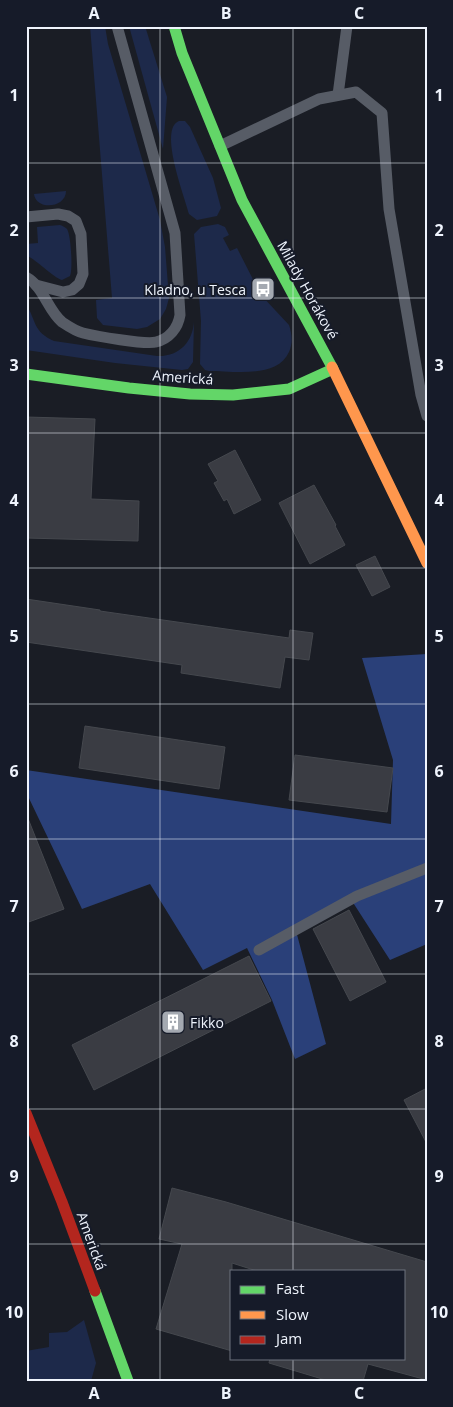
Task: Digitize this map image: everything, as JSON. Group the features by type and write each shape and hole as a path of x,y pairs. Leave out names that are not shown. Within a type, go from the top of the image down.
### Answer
{"street":[{"name":"Milady Horákové","path":"174,26 182,53 242,200 333,368 427,563"},
{"name":"Americká","path":"26,374 136,389 190,394 233,395 289,389 333,368"},
{"name":"Americká","path":"26,1113 65,1211 128,1381"}],"lane":[{"path":"26,277 36,285 52,311 60,320 81,333 150,343 167,337 179,322 175,233 117,26"},
{"path":"338,95 347,26"},
{"path":"220,146 319,99 338,95 356,92 382,114 389,208 421,395 427,416"},
{"path":"26,217 58,214 68,216 76,221 82,234 83,274 79,284 72,290 63,292 36,285"},
{"path":"259,950 357,896 427,868"}],"shaded area":[{"path":"90,26 105,26 108,44 160,220 165,247 169,298 166,309 160,319 147,327 137,329 103,325 97,318 96,300 112,298"},
{"path":"129,26 145,26 167,97 163,149"},
{"path":"179,121 185,121 190,127 213,178 221,208 217,216 197,220 189,214 172,149 171,137 173,127"},
{"path":"66,191 65,197 61,201 51,205 40,203 34,194"},
{"path":"218,224 225,227 229,235 223,238 230,251 237,248 261,295 289,325 292,338 289,352 283,361 265,370 254,372 209,371 205,370 200,364 201,321 194,234 201,227"},
{"path":"60,225 66,228 68,232 71,260 70,276 62,280 26,255 26,244 38,243 37,227"},
{"path":"26,304 42,334 54,341 157,356 172,354 183,347 191,335 194,321 193,362 188,369 182,370 115,363 26,350"},
{"path":"427,654 427,944 390,960 352,901 295,927 326,1044 295,1059 272,1000 247,948 203,970 150,884 82,909 26,792 26,770 391,824 393,760 362,658"},
{"path":"84,1320 96,1363 91,1381 26,1381 26,1351 49,1347 49,1333 67,1332"}],"building":[{"path":"26,417 95,419 91,499 139,501 138,541 26,538"},
{"path":"235,450 261,500 234,514 227,499 224,501 214,483 218,481 208,464"},
{"path":"314,485 345,545 310,564 279,503"},
{"path":"375,556 390,587 372,596 356,565"},
{"path":"26,599 289,638 290,630 313,633 309,660 285,657 280,688 181,673 182,665 26,642"},
{"path":"85,726 225,747 219,789 79,768"},
{"path":"295,755 393,768 387,812 289,800"},
{"path":"26,817 64,909 26,923"},
{"path":"349,910 386,982 350,1001 313,929"},
{"name":"Fikko","path":"249,956 271,1001 94,1090 72,1045"},
{"path":"427,1088 427,1144 404,1100"},
{"path":"172,1188 226,1202 427,1262 427,1380 368,1364 363,1381 329,1381 269,1363 270,1360 406,1360 406,1270 254,1270 232,1263 232,1270 230,1270 230,1350 156,1329 182,1244 159,1239"}],"traffic: fast":[{"path":"174,26 182,53 242,200 332,367"},
{"path":"26,374 129,388 190,394 233,395 289,389 333,369"},
{"path":"95,1291 128,1381"}],"traffic: slow":[{"path":"332,367 427,563"}],"traffic: jam":[{"path":"26,1113 95,1291"}],"place":[{"name":"Kladno, u Tesca","path":"263,289"},
{"name":"Fikko","path":"173,1022"}]}
